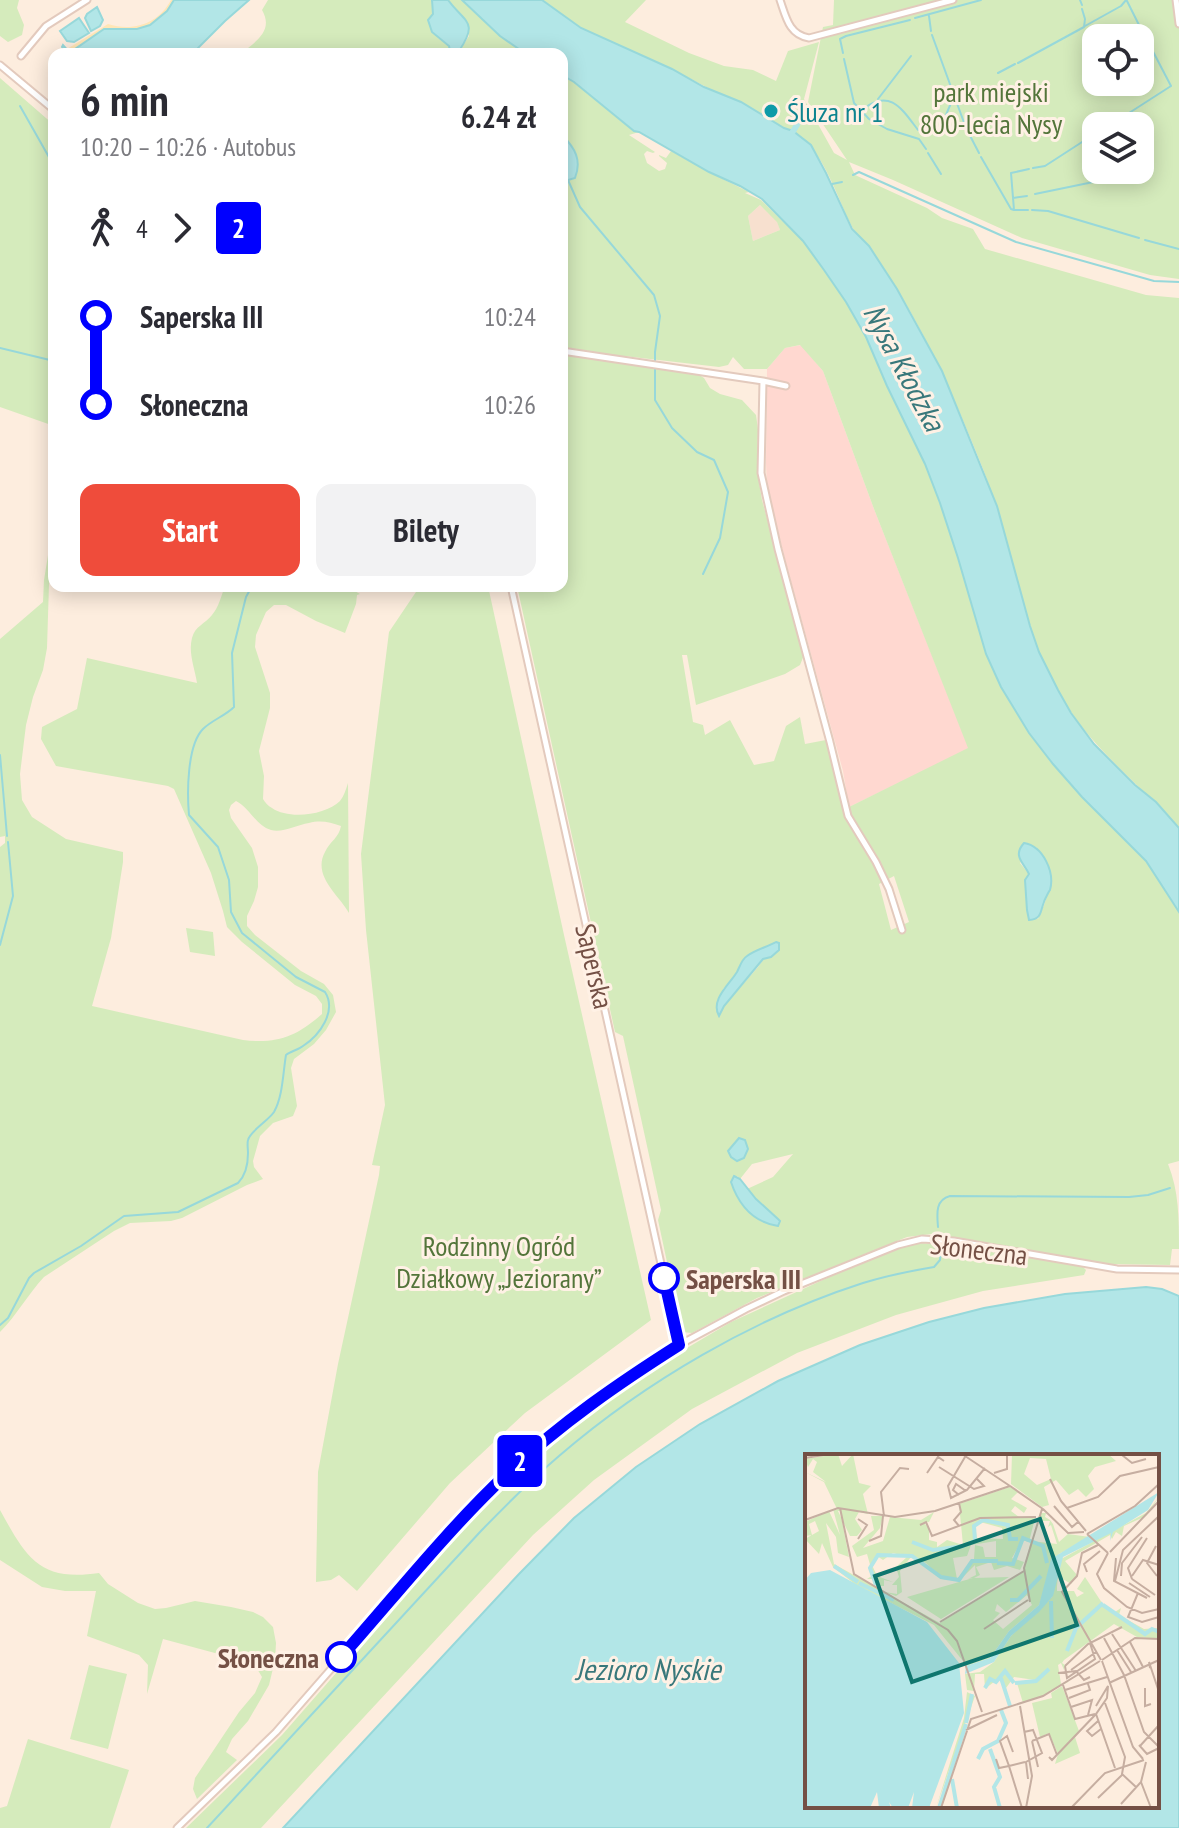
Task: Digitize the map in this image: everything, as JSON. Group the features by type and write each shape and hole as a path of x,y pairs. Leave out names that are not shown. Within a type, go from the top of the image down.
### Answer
{"street":[{"path":"21,56 46,26 87,0"},
{"path":"780,0 789,25 802,37 818,37 953,0"},
{"path":"1176,0 1179,24"},
{"path":"0,65 48,105"},
{"path":"568,352 786,386"},
{"path":"763,381 761,473 778,549 848,816 883,876 902,930"},
{"name":"Saperska","path":"512,592 679,1345"},
{"name":"Słoneczna","path":"177,1828 276,1732 456,1526 508,1472 581,1411 679,1345 784,1291 898,1245 922,1239 954,1241 1117,1269 1179,1270"}],"shaded area":[{"path":"760,205 777,221 780,230 753,241 748,216"},
{"path":"801,345 823,371 969,749 849,807 843,771 767,487 767,369 785,348"}],"green space":[{"path":"0,0 19,0 17,8 24,25 22,35 8,42 0,36"},
{"path":"268,0 432,0 431,18 438,38 454,48 248,48 265,30 262,10"},
{"path":"448,0 462,0 517,48 461,48 469,36 464,19"},
{"name":"park miejski 800-lecia Nysy","path":"542,0 646,0 625,22 689,53 724,66 753,70 776,81 788,51 819,42 804,99 834,153 847,160 808,102 823,27 833,25 834,0 1179,0 1179,279 1150,275 1022,238 849,162 855,175 942,218 973,229 985,249 1146,295 1179,298 1179,828 1097,745 1056,687 1030,627 991,491 954,400 910,311 868,245 853,229 833,183 817,156 797,134 672,69 581,28"},
{"path":"0,78 48,120 48,424 0,407"},
{"path":"568,78 639,132 629,135 655,152 647,151 644,154 647,163 659,171 665,169 667,163 659,155 666,158 671,151 761,200 803,241 846,302 866,337 925,464 958,558 986,654 1001,687 1029,733 1053,764 1146,861 1179,911 1179,1161 1168,1164 1176,1195 1179,1249 1172,1249 1170,1265 1110,1264 932,1234 907,1237 757,1298 692,1333 682,1332 658,1220 661,1210 623,1036 615,1032 518,592 568,592 568,180 575,178 572,146 568,142","holes":["760,205 777,222 780,230 753,241 748,216","800,345 823,371 968,748 849,807 842,807 826,740 805,744 800,717 786,726 774,761 754,765 730,720 705,735 703,725 693,722 682,655 687,655 696,705 785,674 800,665 804,655 762,500 757,470 756,415 742,400 720,394 696,373 622,362 624,356 719,367 728,365 733,357 744,369 767,369 785,348","1036,847 1049,873 1046,900 1038,919 1027,910 1025,880 1029,874 1020,863","894,876 909,922 891,930 879,884","776,942 724,1006 723,989 735,976 745,957","793,1154 773,1177 747,1189 778,1219 775,1226 753,1215 742,1204 731,1182 737,1176 740,1179 752,1164"]},
{"path":"48,555 47,648 26,725 20,774 22,800 32,817 66,839 123,852 111,938 92,1006 255,1041 286,1037 322,1014 322,1004 316,996 295,985 227,927 211,873 174,789 56,766 41,739 42,727 77,709 87,658 197,683 191,655 192,638 214,612 223,592 360,594 357,595 345,633 286,605 274,605 266,612 256,635 255,647 270,693 270,708 259,751 264,776 263,799 279,812 297,815 317,813 340,801 348,783 349,913 328,885 322,869 325,852 341,826 317,822 276,831 261,825 236,801 231,805 231,818 252,848 258,867 258,887 247,916 247,926 301,971 324,984 333,995 336,1012 326,1030 294,1059 291,1068 297,1106 293,1116 273,1123 260,1136 253,1161 263,1179 182,1218 130,1223 114,1231 44,1277 0,1332 0,847 5,843 5,836 0,837 0,639 43,602"},
{"name":"Rodzinny Ogród Działkowy „Jeziorany”","path":"416,592 489,592 651,1320 525,1413 450,1483 357,1591 339,1575 331,1580 316,1582 318,1472 380,1166 372,1165 385,1105 361,854 389,632"},
{"path":"186,928 213,932 215,956 190,952"},
{"path":"921,1243 966,1246 1082,1266 1086,1270 1084,1275 983,1291 896,1315 797,1353 692,1409 594,1480 533,1535 261,1828 186,1828 282,1735 460,1531 522,1469 570,1429 643,1374 731,1322 836,1274 900,1248"},
{"path":"0,1510 27,1553 48,1569 62,1574 99,1573 108,1584 138,1603 155,1609 195,1601 253,1612 273,1627 275,1660 269,1685 226,1752 237,1760 197,1799 193,1789 195,1778 255,1693 262,1677 256,1667 163,1639 147,1694 148,1665 139,1655 87,1636 96,1591 42,1587 0,1560"},
{"path":"89,1665 127,1674 108,1749 70,1739"},
{"path":"28,1739 129,1770 110,1828 0,1828 0,1808 7,1806"}],"sand":[{"path":"174,0 167,11 150,25 137,29 104,29 76,48 69,48 108,24 127,27 144,24"}],"water":[{"path":"174,0 249,0 198,48 76,48 104,29 137,29 150,25 167,11"},
{"path":"432,0 448,0 467,23 468,34 461,48 449,48 432,32 428,20 433,14"},
{"name":"Nysa Kłodzka","path":"462,0 542,0 581,28 741,102 793,131 811,145 852,229 869,246 897,289 942,371 997,506 1030,626 1058,690 1094,744 1179,828 1179,912 1146,861 1053,764 1029,733 1001,687 986,654 958,558 925,464 866,337 846,302 803,241 762,199 634,131 568,78 568,48 517,48"},
{"path":"97,7 103,20 91,31 85,18"},
{"path":"79,18 89,33 74,42 67,41 60,31"},
{"path":"568,142 577,160 575,178 568,180"},
{"path":"1024,843 1042,854 1051,875 1050,890 1040,914 1029,920 1025,880 1029,874 1019,856"},
{"path":"779,943 779,950 763,959 719,1016 719,998 744,959"},
{"path":"739,1138 745,1140 748,1149 744,1158 737,1161 728,1151"},
{"path":"734,1176 780,1221 778,1226 761,1221 748,1212 734,1191 731,1182"},
{"name":"Jezioro Nyskie","path":"1146,1287 1179,1296 1179,1828 283,1828 519,1574 574,1518 636,1467 700,1424 778,1381 860,1345 984,1308 1065,1294"}],"waterway":[{"path":"915,18 981,0"},
{"path":"1080,0 1082,5"},
{"path":"1089,24 1126,0"},
{"path":"1127,1 1138,24"},
{"path":"1018,63 1084,27 1082,9"},
{"path":"929,16 931,31"},
{"path":"843,53 840,39 846,36 910,20"},
{"path":"932,35 966,128 979,153"},
{"path":"1131,112 1171,86 1154,53"},
{"path":"878,99 911,56"},
{"path":"844,59 854,103 869,119 887,129 919,139 926,149"},
{"path":"998,73 1015,64"},
{"path":"937,136 954,96"},
{"path":"863,109 881,100 888,101 901,109 918,130"},
{"path":"20,106 48,155"},
{"path":"790,136 799,120"},
{"path":"1033,168 1045,166 1082,142"},
{"path":"928,153 941,174"},
{"path":"981,157 1014,210 1011,173 1029,169"},
{"path":"853,175 859,172 1016,242 1154,281 1179,282"},
{"path":"568,180 580,207 654,295 660,316 655,352 655,400 672,428 697,452 714,460 728,492 720,538 703,574"},
{"path":"832,184 842,182"},
{"path":"1035,194 1084,184"},
{"path":"1013,198 1027,196"},
{"path":"1014,210 1028,210"},
{"path":"1032,210 1048,211 1139,238"},
{"path":"1145,240 1179,249"},
{"path":"0,348 48,360"},
{"path":"0,1325 8,1318 34,1273 124,1216 178,1212 238,1183 246,1169 249,1137 277,1106 286,1055 315,1036 328,1015 325,992 296,977 242,933 231,912 229,880 218,847 189,815 189,770 198,736 234,707 232,653 249,592"},
{"path":"0,755 7,836"},
{"path":"0,945 13,896 8,842"},
{"path":"938,1227 939,1204 950,1196 1129,1197 1170,1188"},
{"path":"207,1828 480,1532 538,1474 592,1429 664,1378 742,1334 822,1297 863,1283 934,1267 940,1260 941,1252"}],"bus line":[{"name":"2","path":"341,1657 456,1526 508,1472 581,1411 679,1345 664,1278"}],"place":[{"name":"Śluza nr 1","path":"771,111"},
{"name":"Saperska III","path":"664,1278"},
{"name":"Słoneczna","path":"341,1657"}]}
